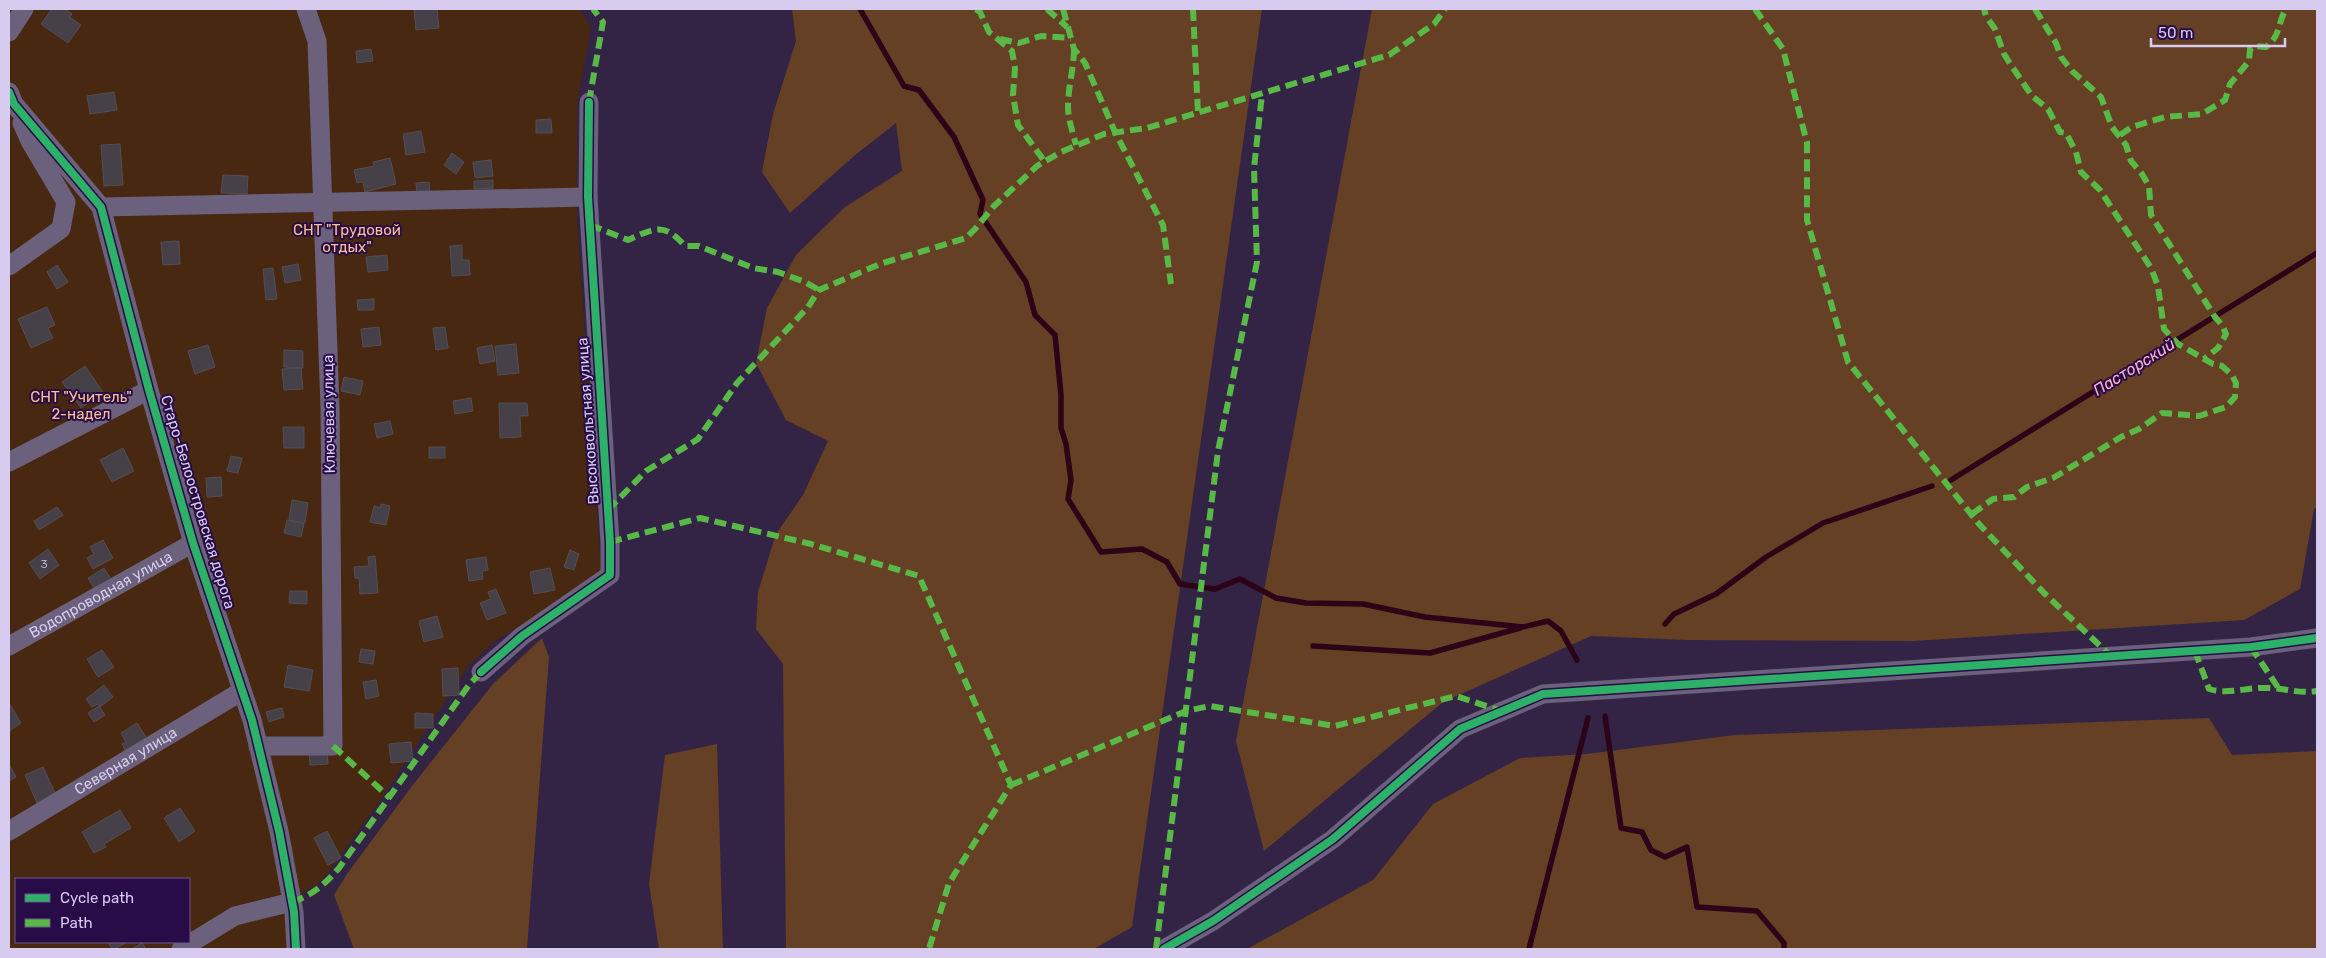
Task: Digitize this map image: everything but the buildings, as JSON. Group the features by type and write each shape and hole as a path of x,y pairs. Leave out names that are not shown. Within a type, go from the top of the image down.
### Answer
{"street":[{"path":"9,32 24,9"},
{"name":"Ключевая улица","path":"258,746 333,746 330,408 317,41 306,9"},
{"path":"9,266 61,229 66,202 30,141 10,102"},
{"name":"Старо-Белоостровская дорога","path":"10,102 101,207 149,390 193,543 242,691 258,746 279,831 292,902 296,949"},
{"name":"Высоковольтная улица","path":"481,672 522,636 610,575 610,542 588,197 589,102"},
{"path":"101,207 322,204 588,197"},
{"path":"9,462 149,390"},
{"name":"Водопроводная улица","path":"9,646 193,543"},
{"path":"1164,949 1213,921 1333,839 1460,729 1543,694 2252,647 2317,638"},
{"name":"Северная улица","path":"9,831 242,691"},
{"path":"181,949 236,916 292,902"}],"green space":[{"name":"СНТ \"Трудовой отдых\"","path":"9,9 579,9 591,27 577,104 577,218 601,571 542,612 494,642 469,665 377,805 327,874 316,885 297,896 296,949 9,949"}],"shaded area":[{"path":"792,9 1262,9 1132,927 1094,949 786,949 783,664 756,629 758,592 776,534 803,495 828,441 786,420 756,363 767,308 796,255 845,207 902,171 896,123 854,156 790,213 762,172 773,114 796,41"},
{"path":"1372,9 2317,9 2317,506 2314,509 2300,589 2244,620 1914,641 1688,640 1591,636 1443,702 1264,851 1236,741"},
{"path":"542,638 549,657 527,949 354,949 334,895 347,874 412,786 493,684"},
{"path":"2209,718 2232,755 2317,751 2317,949 1247,949 1373,880 1433,804 1520,758 1587,754 1735,735"},
{"path":"717,744 723,949 659,949 649,884 665,755"}],"waterway":[{"path":"860,9 904,86 919,90 954,137 983,200 980,214 1026,282 1035,315 1055,335 1061,395 1061,428 1066,444 1071,480 1068,499 1101,552 1142,549 1167,562 1180,584 1215,589 1240,579 1276,598 1306,603 1363,604 1425,617 1523,627 1548,621 1561,631 1577,660"},
{"name":"Пасторский","path":"1951,480 2317,253"},
{"path":"1665,624 1674,614 1716,594 1766,557 1823,523 1932,486"},
{"path":"1313,646 1430,653 1520,628"},
{"path":"1605,716 1621,828 1642,832 1651,850 1665,857 1687,847 1697,907 1757,911 1784,943 1784,949"},
{"path":"1529,949 1588,718"}],"marked path":[{"path":"589,102 603,22 593,9"},
{"path":"976,9 980,12 989,32 1012,51 1015,68 1013,95 1018,125 1045,162"},
{"path":"1047,9 1067,27"},
{"path":"1063,9 1074,49 1085,63 1115,132 1163,225 1171,284"},
{"path":"1193,9 1198,113"},
{"path":"608,510 646,471 698,439 737,383 808,307 819,290 880,264 966,238 994,206 1037,166 1061,152 1104,134 1147,128 1389,55 1434,24 1445,9"},
{"path":"1755,9 1783,49 1807,143 1807,220 1848,362 1979,524 2044,593 2111,656"},
{"path":"1972,514 1993,499 2014,497 2027,487 2053,478 2121,437 2139,429 2162,413 2199,416 2226,407 2235,397 2236,383 2232,375 2222,366 2213,364 2178,344 2164,329 2158,286 2151,268 2100,190 2081,172 2076,152 2066,133 2060,132 2048,109 2032,96 2011,65 2004,54 1995,29 1986,16 1984,9"},
{"path":"2035,9 2056,43 2061,57 2072,71 2101,97 2112,127 2126,145 2131,161 2149,186 2151,215 2215,317 2222,325 2226,334 2218,348 2204,359"},
{"path":"2120,135 2132,127 2165,117 2202,114 2225,100 2230,84 2249,61 2250,49 2254,46 2266,47 2271,43 2277,34 2286,9"},
{"path":"1000,39 1019,43 1041,36 1071,38"},
{"path":"1074,49 1068,107 1076,145"},
{"path":"1156,949 1218,451 1257,262 1254,168 1262,94"},
{"path":"590,225 628,240 652,230 665,230 678,238 685,246 699,246 753,268 778,272 805,282 819,290"},
{"path":"610,542 700,518 811,544 919,576 1011,785 949,883 929,949"},
{"path":"2251,647 2279,689"},
{"path":"2195,651 2209,689 2231,691 2267,688 2304,692 2317,691"},
{"path":"292,902 318,888 339,868 469,685 481,672"},
{"path":"1011,785 1186,711 1210,706 1335,726 1456,696 1501,711"},
{"path":"333,746 390,798"}],"cycle path":[{"path":"9,92 14,104 101,207 149,390 193,543 252,720 279,831 294,912 296,949"},
{"path":"481,672 522,636 610,575 610,542 588,197 589,102"},
{"path":"1164,949 1213,921 1333,839 1460,729 1543,694 2251,647 2317,638"}],"park label":[{"name":"СНТ \"Учитель\" 2-надел","path":"81,406"}]}
